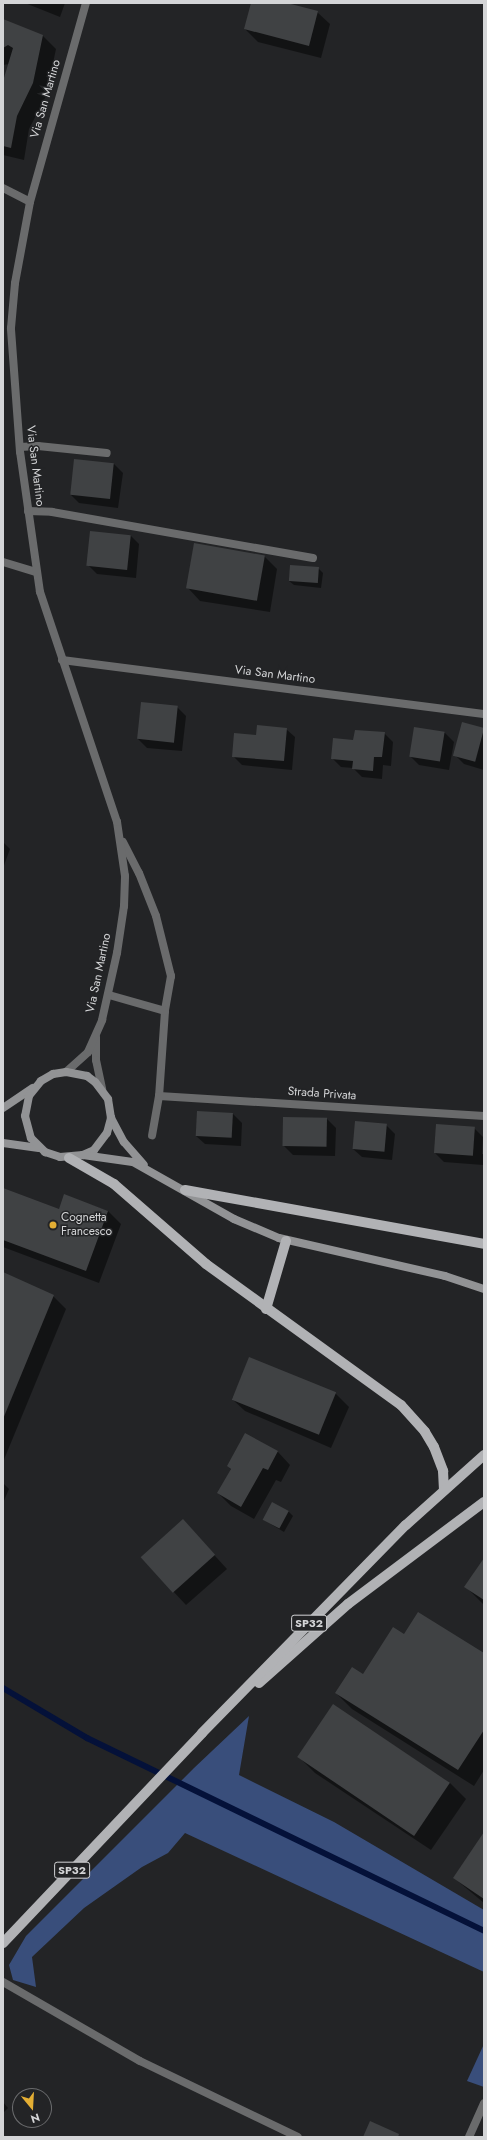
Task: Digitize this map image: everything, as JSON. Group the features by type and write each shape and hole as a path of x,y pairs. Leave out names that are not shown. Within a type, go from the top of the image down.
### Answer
{"main road":[{"path":"68,1158 114,1184 196,1256 266,1309 377,1386 408,1413 434,1447 443,1471 444,1490"},
{"path":"185,1190 484,1244"},
{"path":"266,1309 286,1241"},
{"name":"SP32","path":"3,1943 140,1797 406,1525 484,1455"},
{"path":"202,1733 348,1604 484,1502"}],"street":[{"name":"Via San Martino","path":"66,1072 84,1057 96,1037 109,996 124,906 125,876 119,834 43,602 36,572 12,372 11,314 30,202 86,3"},
{"path":"3,188 30,202"},
{"path":"20,447 38,446 107,453"},
{"path":"28,511 52,512 313,558"},
{"path":"3,562 36,572"},
{"name":"Via San Martino","path":"62,660 484,714"},
{"path":"119,834 139,873 156,916 171,976 165,1011 159,1096 152,1135"},
{"path":"109,996 165,1011"},
{"name":"Via San Martino","path":"96,1037 96,1060 102,1089"},
{"path":"3,1108 48,1077 66,1072 87,1076 102,1089 108,1099 111,1118 124,1142 145,1167"},
{"path":"37,1085 29,1096 24,1116 28,1133 39,1148"},
{"name":"Strada Privata","path":"159,1096 484,1116"},
{"path":"83,1155 101,1142 111,1118"},
{"path":"3,1143 39,1148 52,1155 68,1158 83,1155 117,1158 145,1167 234,1220 286,1241 445,1276 484,1289"},
{"path":"3,1982 140,2061 298,2137"},
{"path":"469,2137 484,2103"}],"shaded area":[{"path":"249,1716 239,1775 334,1822 484,1910 484,1972 185,1833 168,1853 142,1867 84,1908 32,1957 36,1987 13,1980 9,1965 26,1936 194,1768"},
{"path":"484,2044 484,2087 467,2081"}],"building":[{"path":"251,3 287,3 318,11 309,46 244,29"},
{"path":"3,19 43,35 33,83 17,116 11,148 3,146 3,81 13,48 8,45 3,48"},
{"path":"74,459 114,463 110,499 70,495"},
{"path":"90,531 131,535 127,570 86,566"},
{"path":"194,543 265,556 257,601 186,588"},
{"path":"290,565 319,567 318,583 289,581"},
{"path":"141,702 178,706 174,743 137,739"},
{"path":"462,722 484,728 475,762 453,756"},
{"path":"257,725 287,728 284,761 232,757 234,733 256,735"},
{"path":"414,727 445,732 440,761 409,757"},
{"path":"355,730 385,732 382,757 374,757 373,771 352,769 353,761 331,759 333,738 353,740"},
{"path":"197,1111 233,1113 232,1138 196,1136"},
{"path":"283,1117 327,1118 326,1147 282,1146"},
{"path":"355,1121 387,1124 384,1152 353,1149"},
{"path":"436,1124 475,1127 473,1156 434,1153"},
{"name":"Cognetta Francesco","path":"3,1188 59,1209 64,1194 108,1211 86,1271 3,1240"},
{"path":"3,1272 54,1295 3,1419"},
{"path":"249,1357 336,1392 319,1435 232,1400"},
{"path":"245,1433 278,1451 268,1470 263,1468 241,1507 217,1493 231,1469 227,1466"},
{"path":"272,1502 289,1511 279,1529 263,1520"},
{"path":"183,1519 215,1555 173,1593 141,1557"},
{"path":"484,1558 484,1600 464,1587"},
{"path":"418,1612 484,1653 484,1730 458,1770 335,1693 352,1667 363,1674 393,1627 404,1634"},
{"path":"333,1704 450,1783 414,1836 297,1757"},
{"path":"484,1832 484,1899 453,1878"},
{"path":"370,2121 399,2134 398,2137 363,2137"}],"waterway":[{"path":"3,1688 87,1738 484,1931"}],"place":[{"name":"Cognetta Francesco","path":"53,1225"}]}
